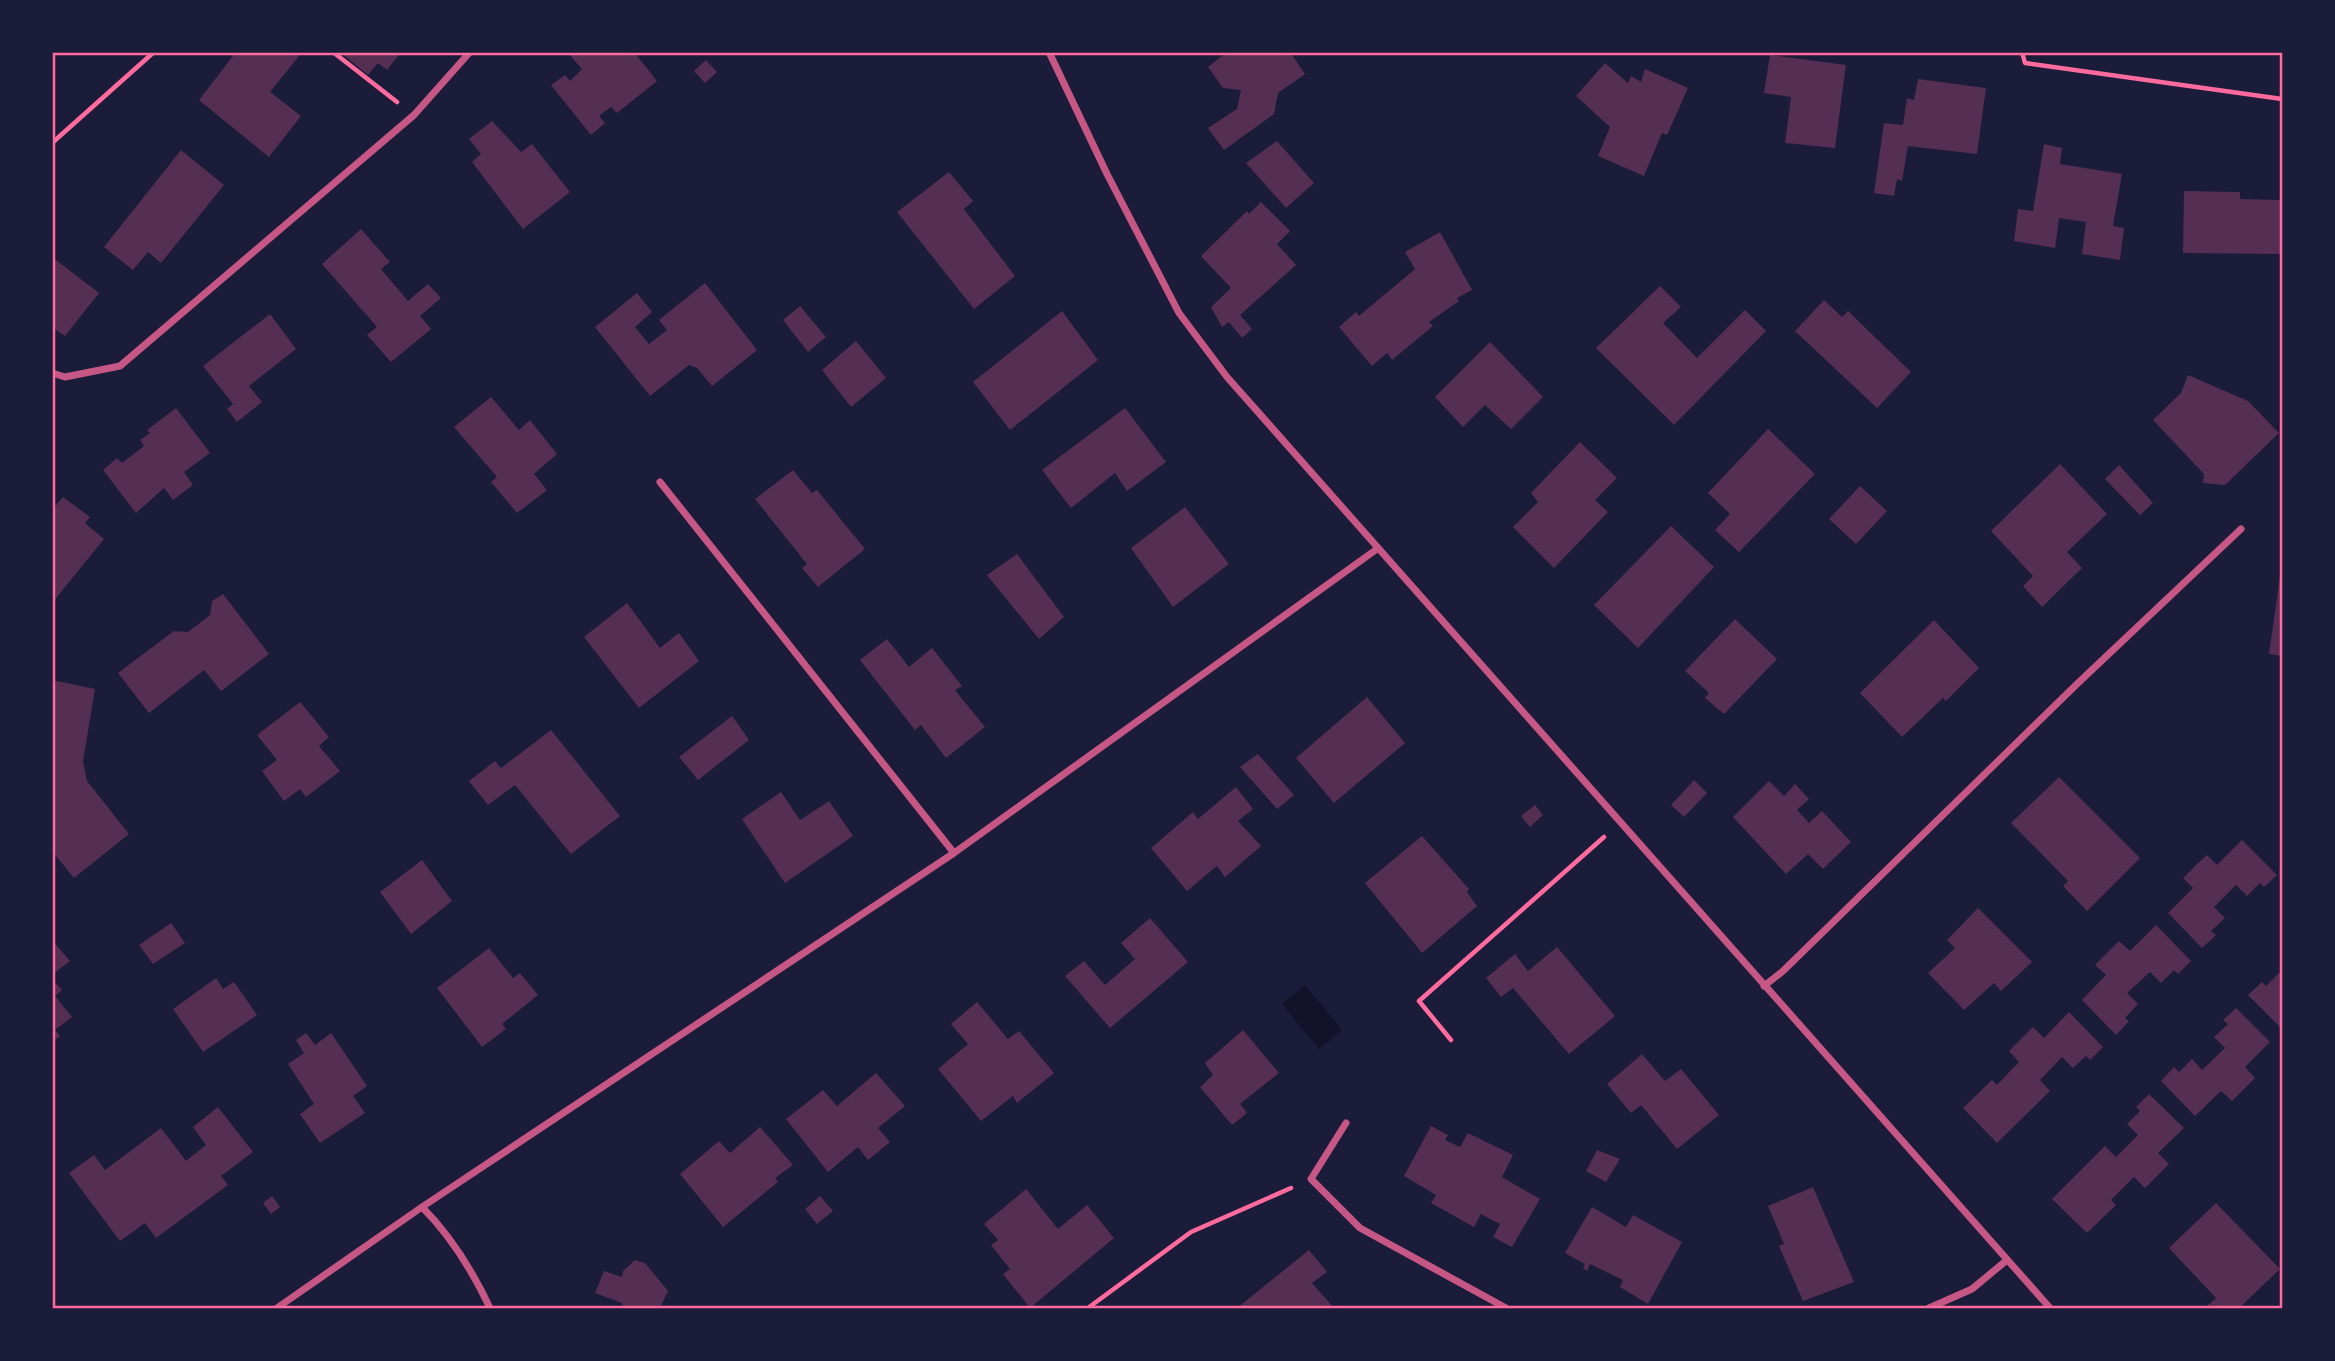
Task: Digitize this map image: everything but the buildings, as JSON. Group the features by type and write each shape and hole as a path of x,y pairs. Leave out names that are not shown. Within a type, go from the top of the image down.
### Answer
{"street":[{"path":"52,373 65,377 120,366 414,115 470,52"},
{"path":"1049,52 1107,174 1180,313 1227,377 2050,1308"},
{"path":"660,481 954,853"},
{"path":"1764,986 1783,971 2077,684 2242,529"},
{"path":"277,1308 422,1207 954,853 1377,549"},
{"path":"1346,1123 1311,1179 1360,1228 1506,1308"},
{"path":"422,1207 438,1223 479,1285 490,1308"},
{"path":"1929,1308 1972,1289 2007,1260"}],"path":[{"path":"52,143 154,52"},
{"path":"332,52 414,115"},
{"path":"2022,52 2025,64 2283,99"},
{"path":"1451,1040 1419,1001 1620,822"},
{"path":"1088,1308 1191,1232 1311,1179"}],"shaded area":[{"path":"1305,985 1342,1030 1319,1049 1282,1004"}]}
